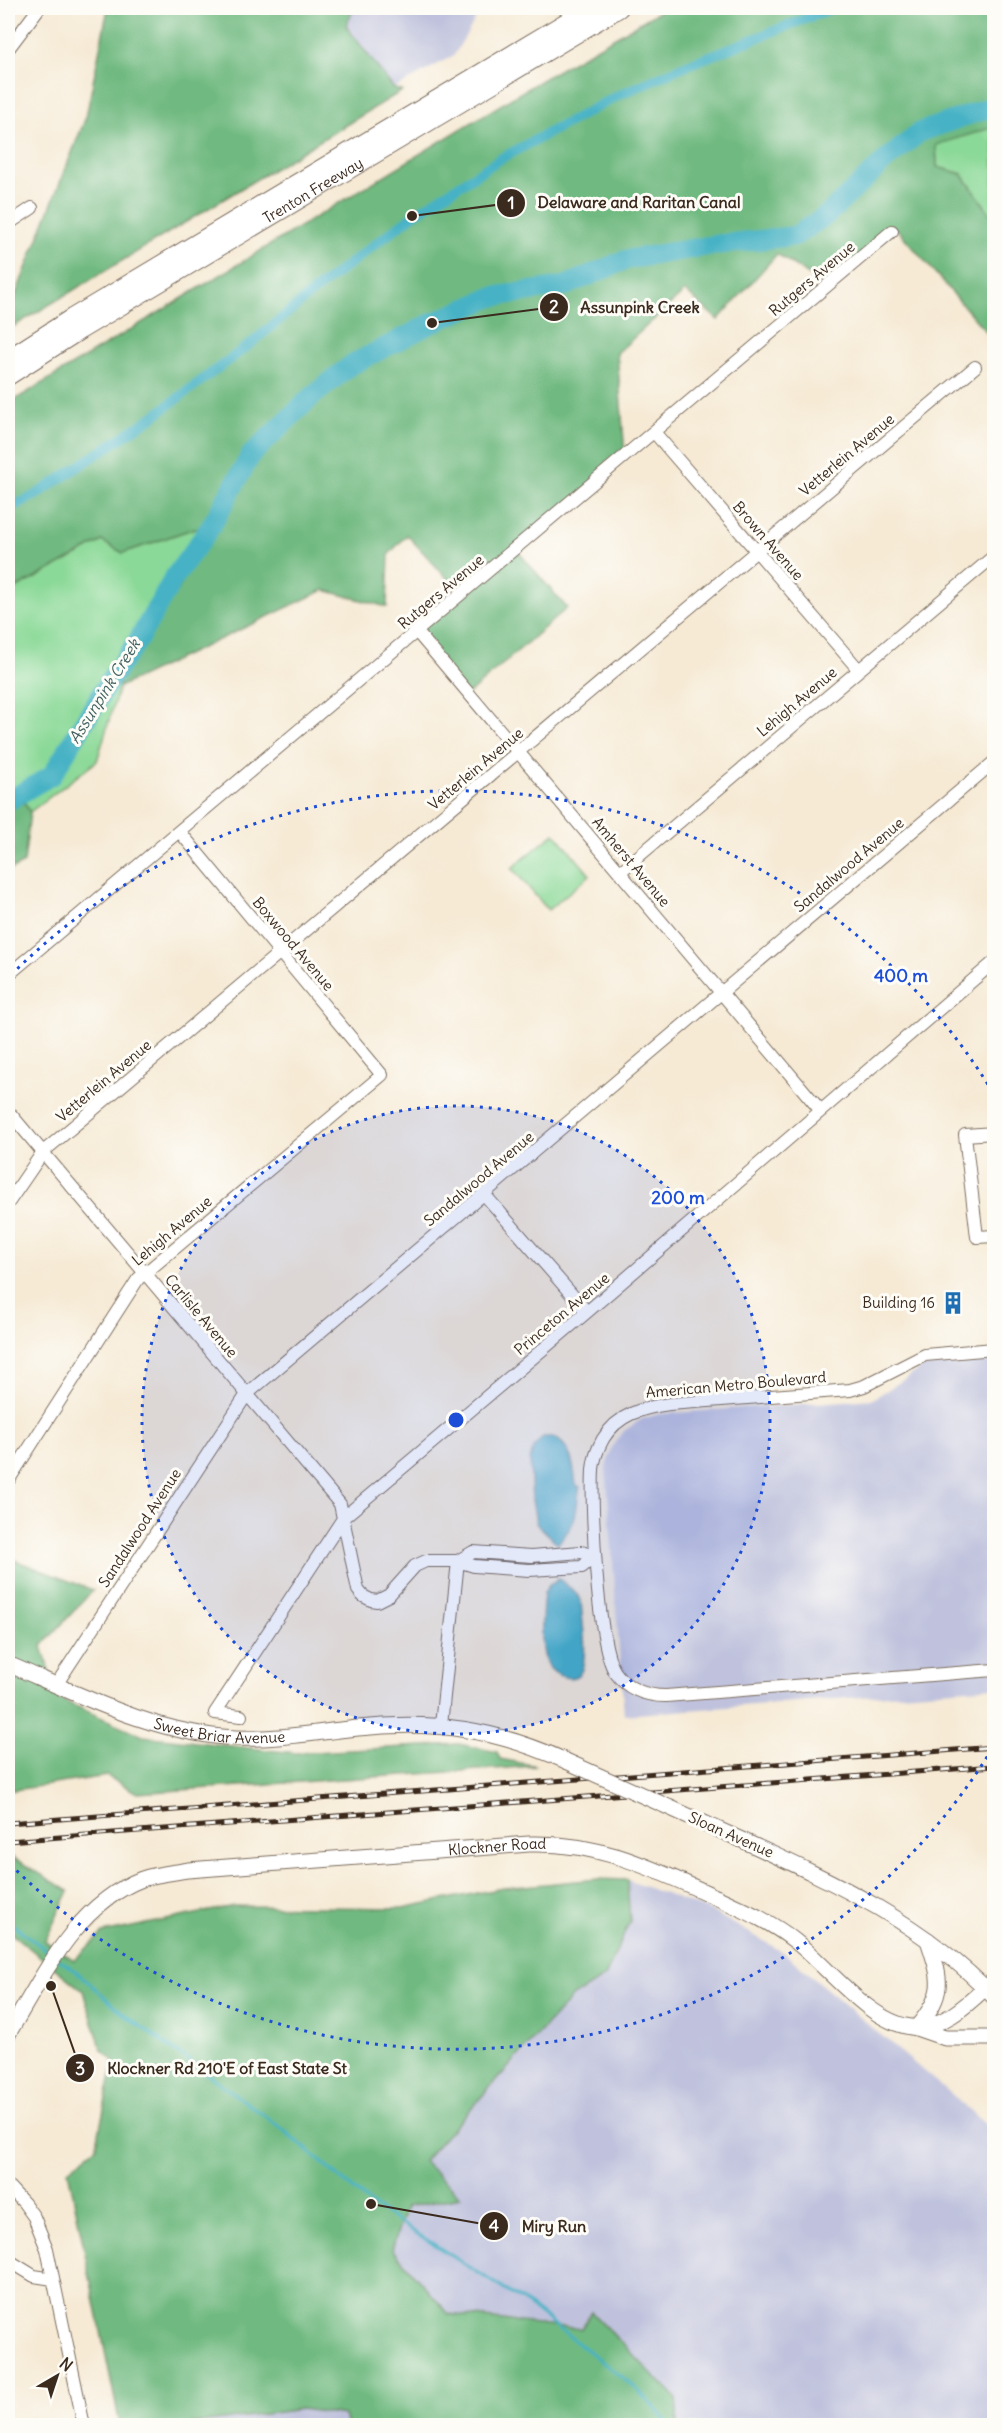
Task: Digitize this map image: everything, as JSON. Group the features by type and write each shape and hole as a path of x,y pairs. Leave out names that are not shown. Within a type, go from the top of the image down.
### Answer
{"highway":[{"name":"Trenton Freeway","path":"8,359 72,318 590,8"},
{"name":"Trenton Freeway","path":"8,376 80,330 619,8"}],"main road":[{"name":"Sweet Briar Avenue","path":"8,1664 158,1724 223,1737 275,1738 389,1725 441,1725"},
{"name":"Sloan Avenue","path":"441,1725 470,1729 518,1741 744,1841 857,1894 928,1940 991,1988"},
{"name":"Klockner Road","path":"8,2034 66,1941 80,1923 109,1897 138,1881 161,1874 188,1870 512,1845 565,1845 608,1852 640,1864 765,1921 796,1941 874,2011 893,2021 945,2038 994,2038"},
{"path":"914,2027 934,2005 940,1987 939,1973 928,1940"},
{"path":"914,2027 938,2022 991,1988"}],"street":[{"path":"8,49 39,8"},
{"path":"8,224 32,208"},
{"name":"Rutgers Avenue","path":"8,975 892,231"},
{"name":"Vetterlein Avenue","path":"8,1203 43,1152 975,367"},
{"name":"Brown Avenue","path":"654,432 859,670"},
{"name":"Lehigh Avenue","path":"620,872 994,556"},
{"name":"Amherst Avenue","path":"417,632 821,1111"},
{"name":"Sandalwood Avenue","path":"56,1685 247,1394 994,762"},
{"name":"Boxwood Avenue","path":"180,832 382,1075"},
{"name":"Princeton Avenue","path":"241,1716 215,1713 344,1517 587,1312 994,962"},
{"name":"Lehigh Avenue","path":"8,1481 135,1282 382,1075"},
{"name":"Carlisle Avenue","path":"8,1111 340,1504 344,1517"},
{"path":"994,1133 965,1135 977,1237 994,1236"},
{"path":"484,1194 587,1312"},
{"name":"American Metro Boulevard","path":"994,1349 925,1355 855,1389 669,1404 645,1408 627,1415 606,1435 595,1461 595,1556 609,1659 620,1678 632,1687 645,1693 666,1696 994,1670"},
{"path":"344,1517 354,1577 358,1590 367,1599 376,1600 386,1597 397,1588 415,1566 426,1561 458,1561 473,1552 532,1556 581,1552 595,1556"},
{"path":"441,1725 458,1561"},
{"path":"8,2186 24,2203 41,2231 84,2426"},
{"path":"8,2261 34,2276 53,2279"}],"shaded area":[{"path":"354,8 482,8 454,55 394,89 346,26"},
{"path":"994,1360 994,1687 624,1715 606,1468 612,1448 624,1431 642,1419 660,1414 873,1399 927,1365"},
{"path":"627,1880 711,1911 783,1952 994,2131 994,2425 678,2425 676,2398 590,2312 581,2329 449,2314 392,2249 422,2162 573,1996 605,1977 630,1921"},
{"path":"301,2409 344,2415 347,2425 187,2426"}],"green space":[{"path":"108,8 354,8 346,26 394,89 402,91 8,330 8,314 86,117"},
{"path":"665,8 994,8 994,127 936,145 937,167 962,174 994,219 994,341 897,229 821,283 777,254 718,320 685,291 617,353 625,455 515,548 567,608 465,697 412,635 461,593 407,535 389,554 387,607 324,590 119,687 120,657 142,618 178,590 214,526 189,530 123,553 102,541 8,593 8,404 548,76"},
{"path":"994,127 994,219 962,174 937,167 936,144"},
{"path":"215,526 178,590 142,618 120,657 119,687 97,761 30,812 24,802 8,811 8,593 102,541 123,553 189,530"},
{"path":"24,802 30,812 24,863 8,871 8,811"},
{"path":"555,833 590,875 548,910 512,868"},
{"path":"9,1558 93,1590 42,1646 57,1698 143,1736 296,1753 459,1744 497,1752 500,1759 537,1766 137,1793 107,1776 8,1791"},
{"path":"8,1855 69,1891 45,1941 74,1960 103,1933 234,1906 402,1908 503,1888 598,1879 627,1880 630,1921 605,1977 573,1996 423,2161 461,2197 406,2207 392,2249 449,2314 581,2329 591,2312 676,2398 678,2425 347,2426 344,2415 301,2409 187,2425 120,2425 68,2170 96,2148 114,2060 102,2050 83,1991 8,1931"}],"water":[{"path":"543,1437 553,1437 564,1445 573,1464 576,1485 580,1487 573,1524 558,1544 536,1523 532,1500 530,1460 533,1448"},
{"path":"558,1578 581,1600 584,1657 581,1672 572,1678 560,1675 549,1667 543,1647 544,1593 549,1585 556,1582"}],"waterway":[{"path":"8,509 36,495 154,416 249,345 318,288 412,216 500,159 619,95 682,67 833,8"},
{"name":"Assunpink Creek","path":"8,801 52,775 108,683 137,642 175,576 210,528 251,455 309,399 351,365 432,323 492,297 565,286 625,260 714,245 795,236 827,215 920,132 994,106"},
{"path":"8,1921 50,1953"},
{"path":"58,1959 76,1971 124,2014 280,2127 371,2204 530,2306 637,2389 671,2426"}],"railway":[{"path":"8,1823 994,1747"},
{"path":"8,1841 994,1766"}],"place":[{"name":"Delaware and Raritan Canal","path":"412,216"},
{"name":"Assunpink Creek","path":"432,323"},
{"name":"Building 16","path":"953,1303"},
{"name":"Klockner Rd 210'E of East State St","path":"51,1986"},
{"name":"Miry Run","path":"371,2204"}]}
